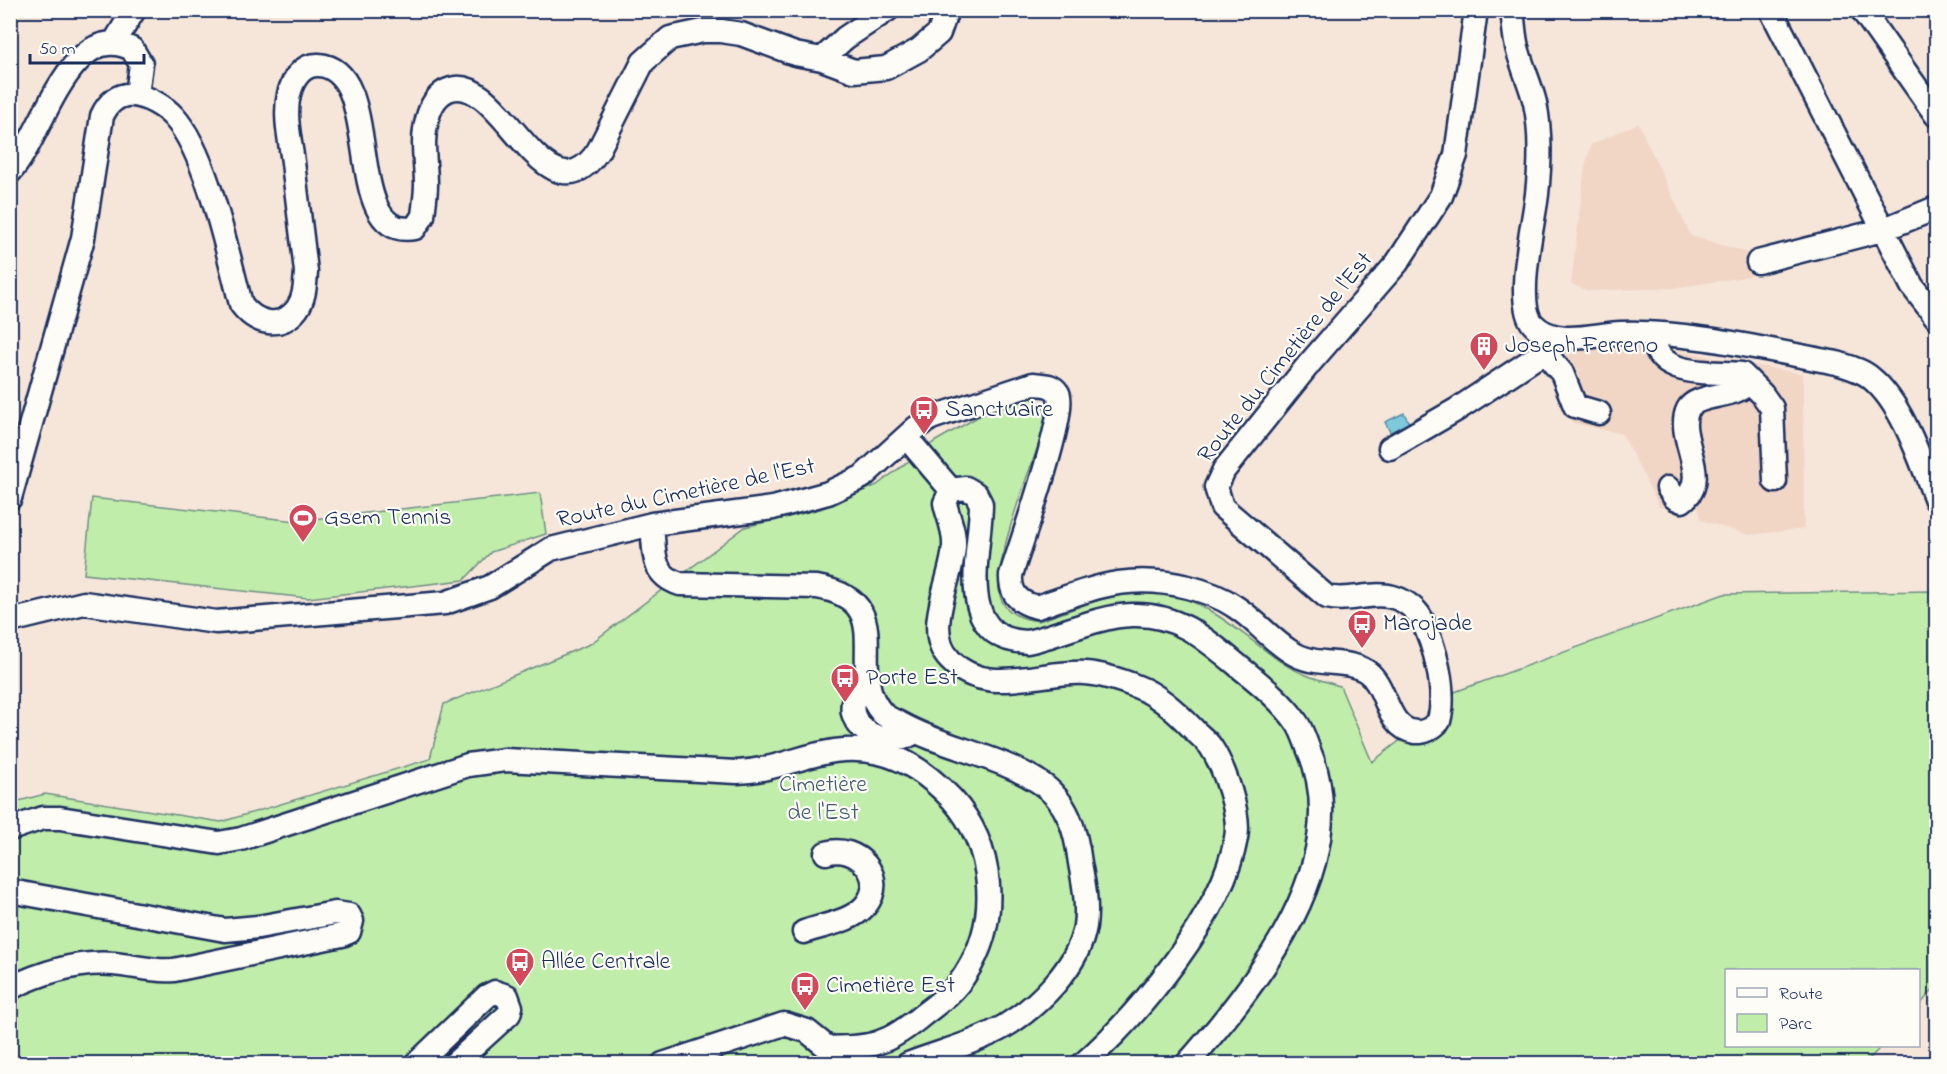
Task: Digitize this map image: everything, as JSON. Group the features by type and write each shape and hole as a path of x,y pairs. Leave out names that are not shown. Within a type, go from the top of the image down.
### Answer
{"street":[{"path":"114,43 134,10"},
{"path":"822,59 853,32 887,10"},
{"name":"Route du Cimetière de l'Est","path":"10,621 84,603 216,622 445,603 490,587 551,549 652,524 773,508 828,493 862,477 906,437 931,418 1033,384 1048,385 1059,394 1062,404 1055,434 1011,575 1011,588 1016,597 1025,604 1037,607 1124,581 1164,581 1203,591 1234,606 1291,652 1323,664 1348,665 1364,670 1372,676 1397,723 1403,729 1420,732 1434,727 1439,721 1441,702 1435,659 1420,616 1408,605 1394,597 1376,595 1337,600 1327,597 1222,507 1216,487 1224,470 1295,382 1397,263 1442,196 1456,156 1476,10"},
{"path":"1512,10 1517,48 1535,104 1538,146 1537,192 1525,302 1532,323 1547,344 1575,406 1599,413"},
{"path":"1771,10 1912,286 1936,317"},
{"path":"1862,10 1929,91 1936,115"},
{"path":"10,498 83,238 102,116 112,100 121,96 137,95 164,108 175,117 198,160 216,210 241,304 249,315 272,323 285,319 297,309 304,292 306,272 287,110 295,79 301,70 311,65 330,68 339,74 349,89 356,111 374,200 387,223 393,228 404,230 415,228 423,216 426,123 431,106 439,95 449,89 459,87 480,94 522,142 546,164 560,170 579,169 590,164 643,62 670,38 703,31 721,31 741,34 795,54 822,59 854,71 886,68 919,51 939,33 943,11"},
{"path":"10,172 22,159 68,71 94,48 114,43 132,49 141,64 137,95"},
{"path":"1758,262 1882,230 1936,208"},
{"path":"1390,448 1456,410 1547,344 1621,333 1654,334 1717,342 1837,363 1871,377 1885,393 1905,425 1936,500"},
{"path":"1654,334 1654,345 1659,359 1674,368 1742,374 1762,394 1772,408 1775,481"},
{"path":"1668,488 1675,498 1682,501 1689,496 1694,487 1695,470 1686,420 1688,410 1694,402 1742,391 1750,382"},
{"path":"906,437 951,490"},
{"path":"951,490 966,488 976,494 981,504 976,591 988,627 999,636 1013,642 1027,642 1115,617 1132,615 1175,621 1190,627 1257,680 1298,723 1318,771 1323,819 1314,864 1281,940 1228,1017 1187,1064"},
{"path":"951,490 945,503 954,531 954,548 938,622 940,646 950,660 976,677 993,680 1086,673 1139,687 1181,716 1211,747 1231,792 1237,836 1222,886 1167,974 1118,1032 1083,1064"},
{"path":"652,524 658,567 665,579 680,584 818,587 839,591 852,599 864,618 868,640 867,669 871,694 876,706 884,715 914,732 1020,772 1055,795 1068,813 1077,838 1085,907 1085,927 1077,955 1063,976 1005,1025 908,1064"},
{"path":"10,829 43,818 60,818 219,843 241,839 485,761 505,760 737,772 759,770 825,751 880,753 906,763 934,781 960,808 970,824 978,839 987,871 989,896 985,927 966,973 945,998 914,1022 882,1042 828,1048"},
{"path":"804,932 855,915 864,907 873,891 870,871 858,856 839,851 826,853"},
{"path":"10,891 225,930 258,927 335,913 349,915 352,921 349,932 342,935 174,970 96,963 57,970 10,988"},
{"path":"417,1064 487,996 495,992 507,996 511,1007 509,1014 454,1064"},
{"path":"663,1064 784,1024 807,1031 848,1064"}],"shaded area":[{"path":"1638,123 1691,236 1746,252 1751,276 1674,288 1588,291 1571,284 1585,165 1591,145"},
{"path":"1629,342 1803,374 1804,529 1748,535 1701,520 1696,497 1660,508 1622,434 1573,423 1546,368 1550,347"}],"green space":[{"name":"Cimetière de l'Est","path":"1032,398 1042,405 1049,417 1007,537 999,583 1001,599 1007,609 1022,617 1039,621 1123,594 1157,592 1178,596 1216,614 1291,668 1340,686 1372,762 1416,728 1438,698 1724,594 1936,591 1936,986 1920,1005 1920,969 1725,969 1725,1047 1881,1047 1865,1063 11,1064 11,803 45,794 221,822 430,759 444,704 590,644 745,527 820,509 877,485 934,442 995,407"},
{"name":"Gsem Tennis","path":"540,493 546,534 491,552 464,580 308,598 84,574 92,498 296,521"}],"water":[{"path":"1404,413 1409,423 1390,432 1385,422"}],"place":[{"name":"Joseph Ferreno","path":"1484,372"},
{"name":"Sanctuaire","path":"924,436"},
{"name":"Gsem Tennis","path":"303,544"},
{"name":"Marojade","path":"1362,650"},
{"name":"Porte Est","path":"845,704"},
{"name":"Allée Centrale","path":"520,988"},
{"name":"Cimetière Est","path":"805,1012"}]}
